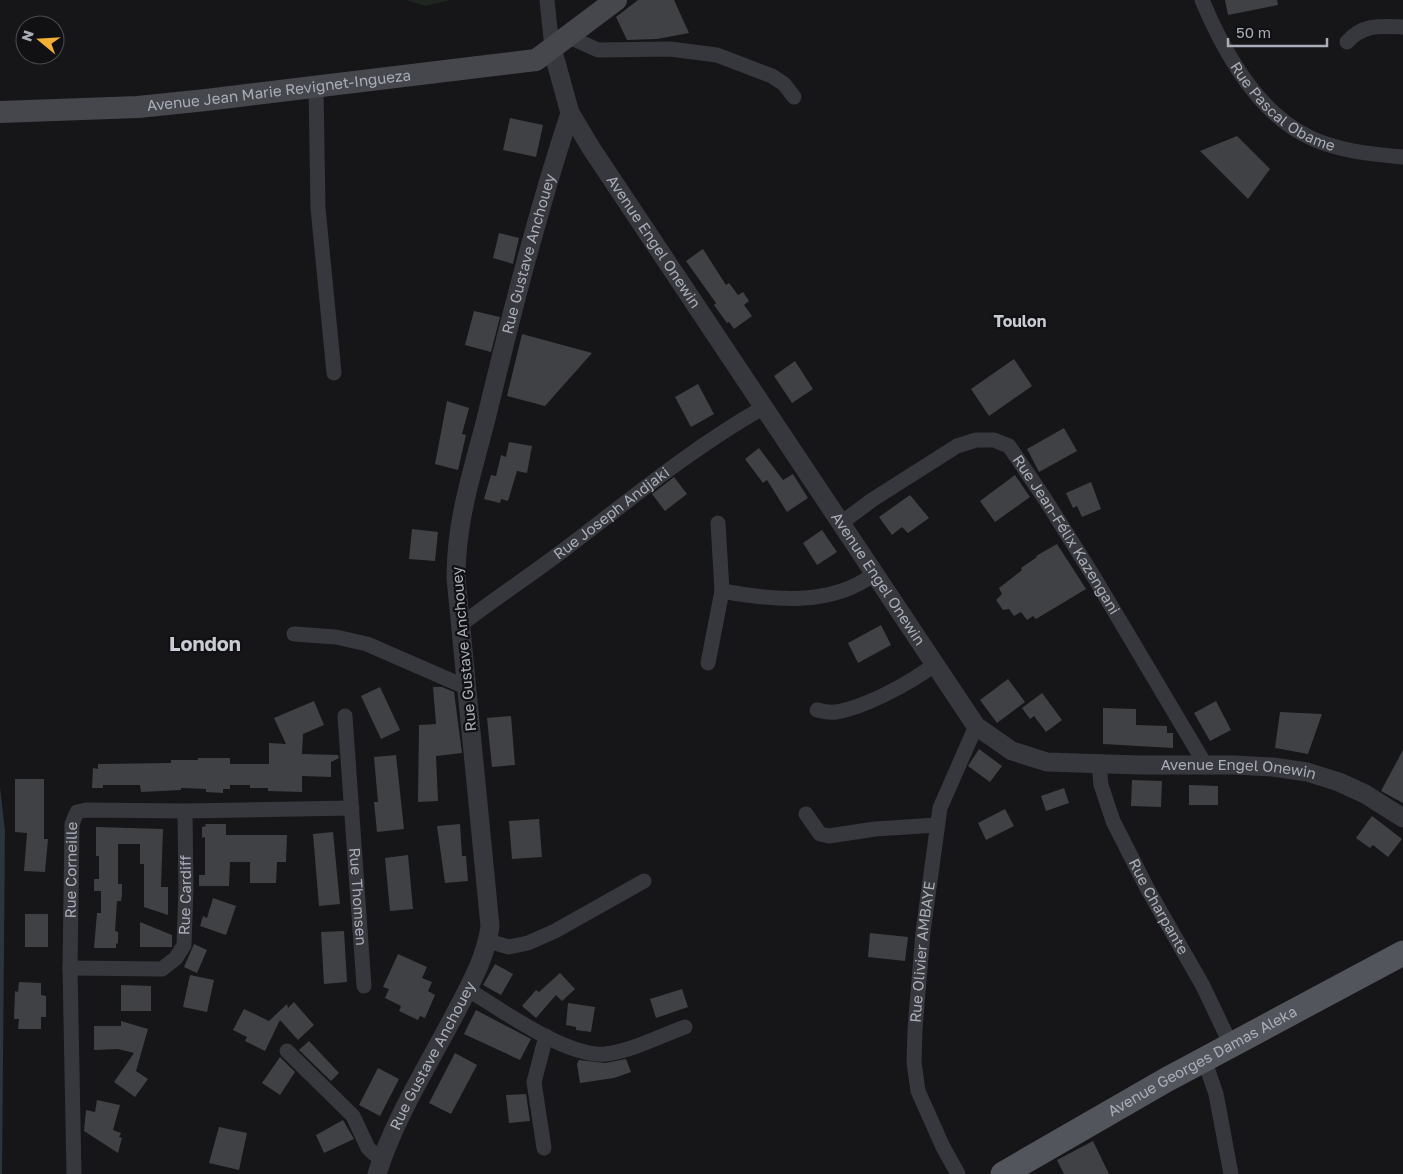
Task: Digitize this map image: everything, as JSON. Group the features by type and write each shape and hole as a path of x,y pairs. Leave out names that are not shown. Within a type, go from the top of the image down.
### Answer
{"main road":[{"name":"Avenue Jean Marie Revignet-Ingueza","path":"0,112 138,107 504,66 536,60 616,0"},
{"name":"Avenue Georges Damas Aleka","path":"1003,1174 1231,1045 1403,953"}],"street":[{"path":"547,0 559,42 598,50 670,49 717,55 772,76 784,84 794,97"},
{"name":"Rue Pascal Obame","path":"1202,0 1231,57 1248,82 1291,127 1308,137 1333,146 1363,153 1403,157"},
{"path":"1346,42 1355,33 1371,26 1403,27"},
{"name":"Avenue Engel Onewin","path":"559,42 570,113 976,726 998,743 1027,757 1047,762 1205,764 1273,767 1307,772 1339,782 1365,794 1403,818"},
{"path":"316,86 318,208 334,373"},
{"name":"Rue Gustave Anchouey","path":"379,1167 467,989 488,941 490,926 456,562 462,506 531,244 570,113"},
{"name":"Rue Joseph Andjaki","path":"462,624 649,484 764,407"},
{"name":"Rue Jean-Félix Kazengani","path":"841,523 872,500 957,446 976,440 994,440 1009,446 1040,491 1094,577 1205,764"},
{"path":"708,663 722,591 718,524"},
{"path":"722,591 782,600 826,595 848,589 874,574"},
{"path":"294,634 336,637 367,644 468,688"},
{"path":"817,710 835,712 859,705 887,693 934,665"},
{"name":"Rue Thomsen","path":"345,716 364,986"},
{"name":"Rue Olivier AMBAYE","path":"958,1174 942,1148 918,1090 914,1062 919,970 940,808 976,726"},
{"name":"Rue Charpante","path":"1099,764 1101,785 1113,821 1147,888 1203,986 1231,1045"},
{"name":"Rue Corneille","path":"74,1174 70,968 72,824 77,812 86,810 185,812 352,808"},
{"name":"Rue Cardiff","path":"70,968 162,968 176,958 184,944 186,888 185,812"},
{"path":"806,814 820,834 829,836 875,829 937,825"},
{"path":"488,941 497,946 509,947 528,943 555,931 644,881"},
{"path":"467,989 546,1036 582,1053 606,1054 626,1049 685,1027"},
{"path":"544,1148 534,1082 546,1036"},
{"path":"287,1051 353,1116 379,1167"},
{"path":"1204,1060 1218,1103 1231,1174"}],"shaded area":[{"path":"406,0 451,0 425,6"},
{"path":"0,787 5,831 2,1174 0,1174"}],"building":[{"path":"638,0 674,0 689,33 657,39 627,40 616,17"},
{"path":"1225,0 1277,0 1278,5 1228,15"},
{"path":"510,118 543,125 536,157 503,150"},
{"path":"1237,136 1270,169 1248,199 1200,151"},
{"path":"499,233 519,238 513,264 493,258"},
{"path":"703,249 726,285 729,283 738,295 743,292 749,301 744,305 752,316 734,329 729,322 727,323 714,305 716,303 686,261"},
{"path":"474,311 500,317 491,352 465,345"},
{"path":"522,334 592,353 545,406 507,396"},
{"path":"1014,359 1032,386 989,416 971,389"},
{"path":"795,361 813,389 792,403 774,376"},
{"path":"698,384 714,414 691,427 675,397"},
{"path":"447,401 469,408 462,434 466,435 458,470 435,464"},
{"path":"1064,428 1077,451 1039,472 1027,449"},
{"path":"509,442 532,446 527,473 517,471 508,501 501,499 500,503 484,499 491,475 496,476 501,455 506,457"},
{"path":"759,448 783,480 793,474 808,498 787,512 767,480 763,483 745,459"},
{"path":"1015,475 1030,497 995,522 980,501"},
{"path":"674,477 687,494 665,511 652,494"},
{"path":"1091,482 1101,509 1082,517 1077,506 1073,508 1066,493"},
{"path":"910,495 929,518 908,533 902,527 892,535 879,517"},
{"path":"412,529 438,532 435,561 409,559"},
{"path":"822,530 837,552 817,565 803,543"},
{"path":"1057,544 1086,589 1036,619 1033,616 1027,620 1021,612 1014,616 1009,609 1003,610 996,600 1002,594 999,588 1036,556"},
{"path":"881,625 891,645 858,663 848,643"},
{"path":"1008,679 1025,702 997,723 980,700"},
{"path":"380,687 400,730 381,739 361,696"},
{"path":"433,687 442,687 454,692 462,753 436,756 438,801 418,802 419,725 436,724"},
{"path":"1042,693 1062,720 1046,732 1034,716 1030,719 1022,708"},
{"path":"314,701 324,725 303,734 302,754 338,755 339,758 331,762 331,777 302,776 302,792 268,791 268,788 250,788 250,785 230,785 230,789 223,789 223,793 206,792 206,789 181,788 181,790 141,792 140,785 103,785 103,788 92,788 93,768 98,769 98,764 171,763 171,760 230,758 230,764 269,764 269,743 286,744 274,718"},
{"path":"1216,701 1231,730 1210,741 1194,713"},
{"path":"1103,708 1136,709 1136,725 1167,726 1167,733 1173,733 1173,748 1103,744"},
{"path":"1280,712 1322,714 1308,754 1275,748"},
{"path":"511,716 515,765 492,767 487,718"},
{"path":"979,749 1002,766 990,782 968,766"},
{"path":"1403,750 1403,803 1381,791"},
{"path":"396,755 404,829 377,832 374,802 378,802 374,757"},
{"path":"15,779 44,779 44,839 48,839 45,872 24,871 27,833 15,832"},
{"path":"1132,780 1162,781 1161,807 1131,806"},
{"path":"1189,785 1218,786 1218,805 1189,805"},
{"path":"1064,788 1069,803 1046,811 1041,796"},
{"path":"1005,809 1014,826 986,840 978,823"},
{"path":"1372,816 1402,839 1388,857 1373,845 1370,848 1356,838"},
{"path":"539,819 542,857 512,859 509,821"},
{"path":"205,824 226,824 226,835 287,835 286,862 277,862 276,883 250,883 250,862 230,862 229,886 199,886 199,875 205,875 205,837 202,838 202,827 206,826"},
{"path":"460,824 462,856 466,856 468,881 445,883 437,826"},
{"path":"96,827 163,829 161,887 168,887 168,915 144,907 144,864 140,864 140,844 118,844 118,884 122,884 122,895 121,901 117,901 115,931 118,932 118,944 116,943 116,948 94,948 97,913 101,913 101,891 94,891 94,879 99,879 99,856 96,856"},
{"path":"333,832 340,904 319,906 313,834"},
{"path":"408,855 413,909 390,911 385,858"},
{"path":"213,898 236,906 226,935 200,926 203,916 207,918"},
{"path":"25,914 48,914 48,947 25,947"},
{"path":"140,922 172,935 172,947 140,947"},
{"path":"344,931 347,982 324,984 321,932"},
{"path":"870,933 908,937 905,961 868,957"},
{"path":"194,944 207,950 197,973 184,967"},
{"path":"398,954 427,967 422,978 432,982 428,991 435,995 425,1018 420,1016 418,1020 399,1011 401,1006 385,998 389,989 383,987"},
{"path":"495,964 513,974 501,995 483,985"},
{"path":"560,973 575,989 562,1001 556,995 536,1018 522,1006 536,990 539,992"},
{"path":"190,975 214,980 207,1012 183,1007"},
{"path":"19,982 41,983 41,995 46,996 46,1017 41,1017 41,1029 18,1029 19,1019 14,1019 15,991 18,992"},
{"path":"121,985 151,986 151,1011 121,1011"},
{"path":"682,989 688,1007 656,1018 650,999"},
{"path":"294,1002 314,1025 298,1040 280,1020 265,1051 245,1041 247,1037 233,1030 244,1009 269,1021 287,1004 288,1008"},
{"path":"568,1003 595,1007 591,1032 576,1030 576,1027 566,1025"},
{"path":"476,1010 531,1039 520,1060 464,1034"},
{"path":"121,1021 148,1029 136,1071 148,1079 135,1097 114,1082 134,1053 118,1049 94,1050 94,1026 121,1026"},
{"path":"309,1041 339,1073 331,1081 299,1050"},
{"path":"455,1053 477,1065 451,1114 429,1103"},
{"path":"280,1057 295,1072 280,1095 262,1083"},
{"path":"626,1059 631,1072 614,1078 580,1083 577,1064 579,1060 605,1063"},
{"path":"378,1068 399,1079 380,1116 359,1105"},
{"path":"526,1094 530,1121 509,1123 506,1095"},
{"path":"97,1100 120,1105 113,1130 121,1133 119,1137 122,1138 118,1153 84,1131 86,1110 95,1112"},
{"path":"343,1120 354,1139 324,1153 316,1135"},
{"path":"219,1127 247,1133 239,1170 209,1163"},
{"path":"1093,1141 1109,1174 1064,1174 1057,1160"}],"district":[{"name":"Toulon","path":"1020,321"},
{"name":"London","path":"205,644"}]}
